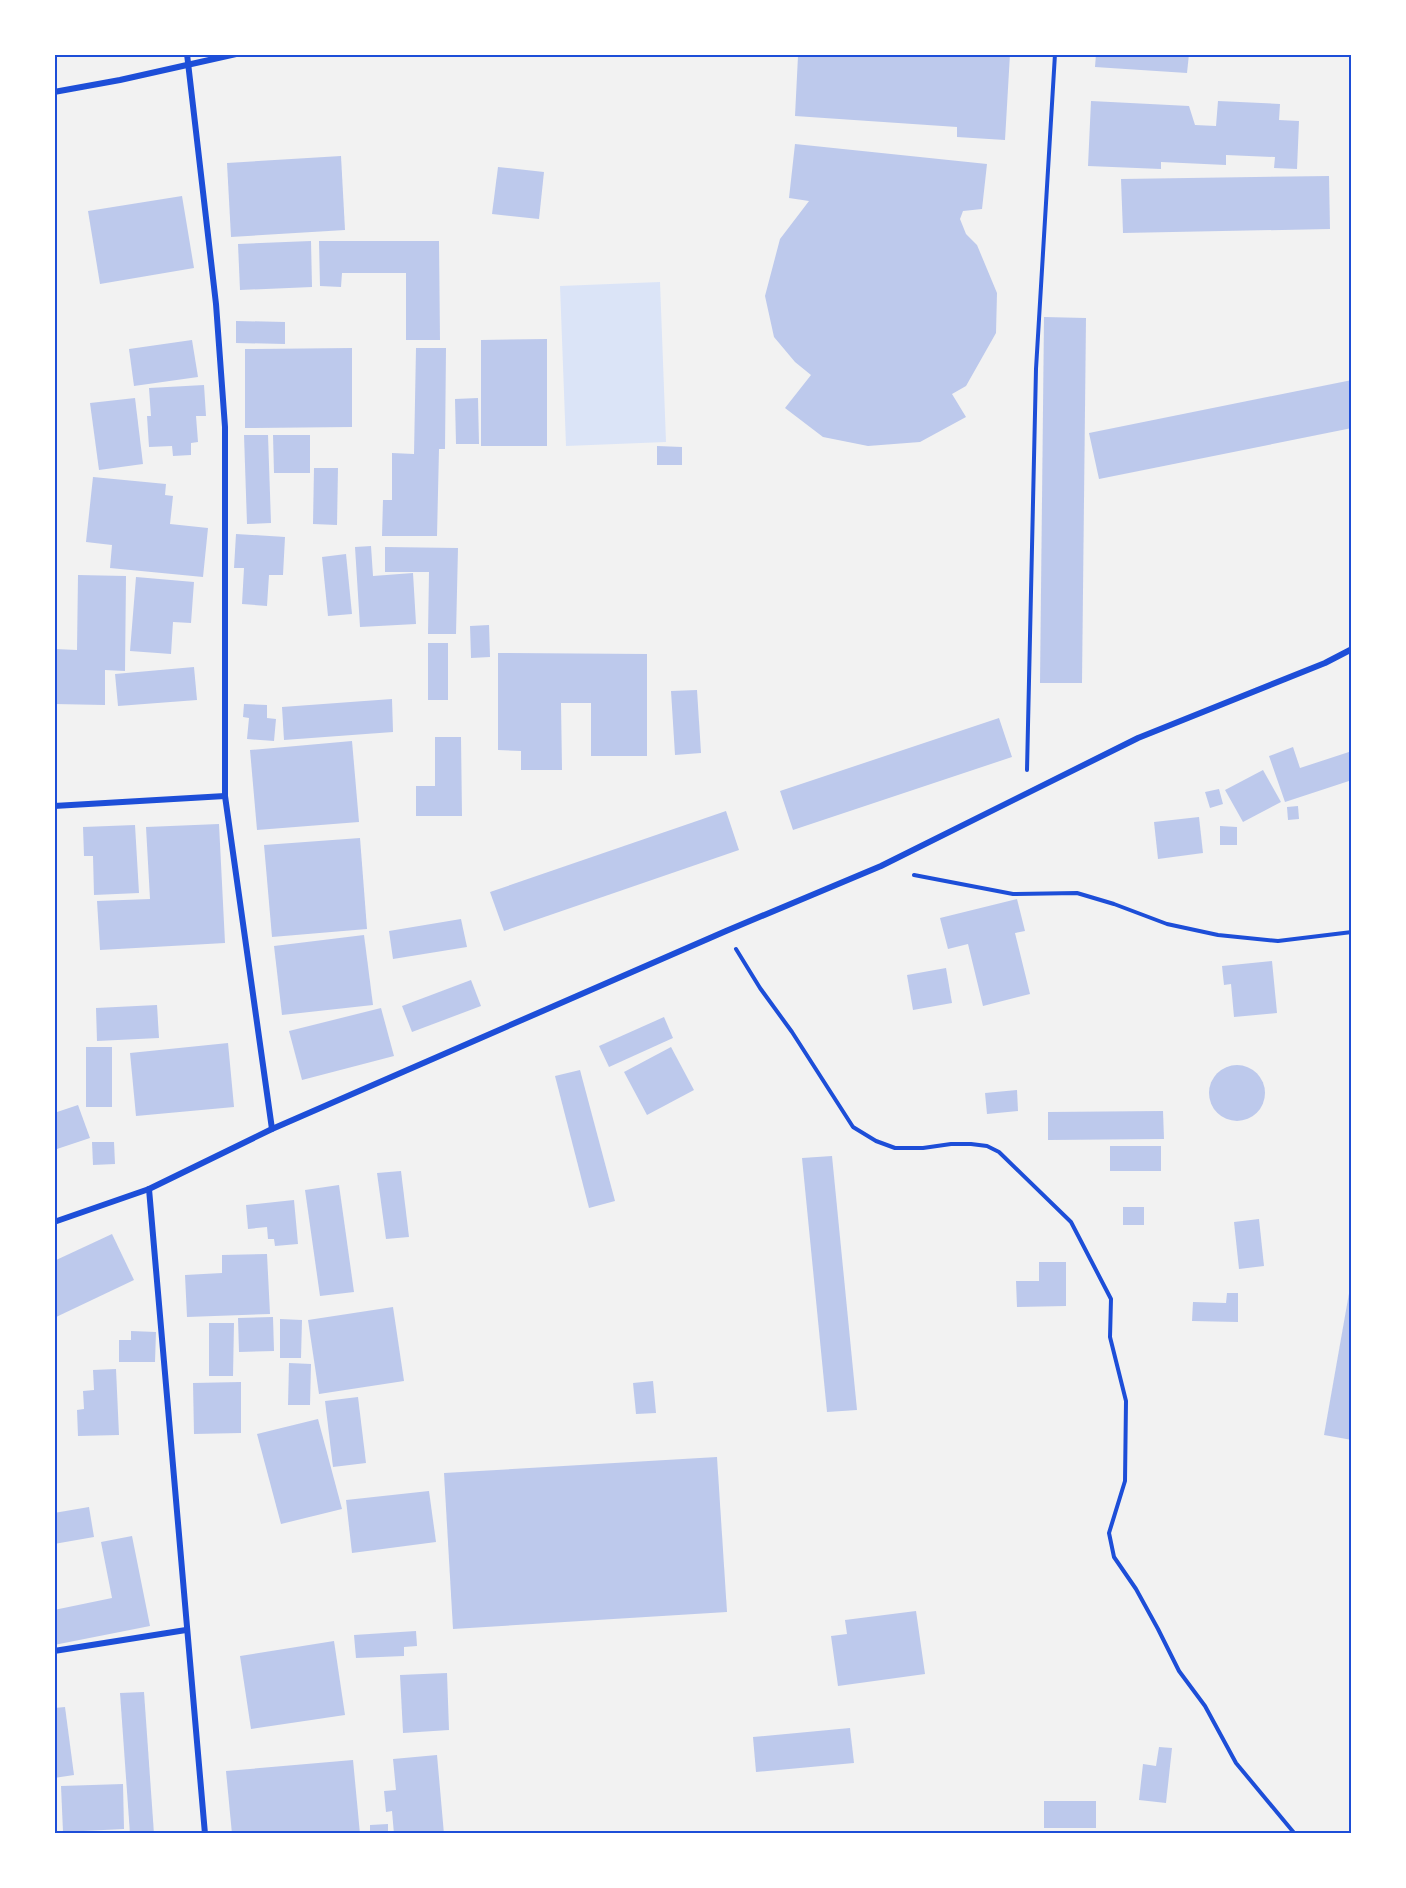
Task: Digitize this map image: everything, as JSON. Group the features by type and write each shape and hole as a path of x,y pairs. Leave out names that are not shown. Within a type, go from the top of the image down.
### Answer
{"street":[{"path":"187,54 216,304 225,427 225,796 272,1129"},
{"path":"54,92 236,54"},
{"path":"54,1222 149,1189 272,1129 881,866 1138,738 1325,663 1352,649"},
{"path":"54,807 225,796"},
{"path":"149,1189 205,1834"},
{"path":"54,1652 186,1630"}],"path":[{"path":"1026,794 1037,357 1055,54"},
{"path":"881,866 896,872 1013,894 1077,893 1167,924 1218,936 1278,941 1352,932"},
{"path":"726,931 760,988 792,1032 853,1126 876,1141 895,1148 923,1148 951,1144 987,1146 999,1152 1071,1222 1111,1299 1110,1337 1126,1401 1125,1480 1109,1533 1114,1557 1136,1589 1179,1671 1205,1706 1236,1763 1295,1834"}],"shaded area":[{"path":"660,282 666,442 566,446 560,286"}],"building":[{"path":"819,54 1010,54 1005,140 957,137 957,127 795,116 798,56 819,57"},
{"path":"1096,54 1189,54 1187,73 1095,67"},
{"path":"1091,101 1189,106 1195,125 1216,126 1218,101 1280,104 1279,120 1299,121 1297,169 1274,168 1275,157 1226,155 1226,165 1161,162 1161,169 1088,166"},
{"path":"795,144 987,164 982,209 963,211 960,219 966,234 977,245 997,293 996,333 966,386 952,394 966,417 920,442 868,446 823,437 785,408 811,375 795,362 774,337 765,296 780,239 809,201 789,198"},
{"path":"341,156 345,230 231,237 227,163"},
{"path":"498,167 544,172 539,219 492,214"},
{"path":"1329,176 1330,229 1123,233 1121,179"},
{"path":"182,196 194,268 100,284 88,211"},
{"path":"311,241 312,287 240,290 238,244"},
{"path":"319,241 439,241 440,340 406,340 406,273 342,273 341,287 320,286"},
{"path":"1044,317 1086,318 1082,683 1040,683"},
{"path":"236,321 285,322 285,344 236,343"},
{"path":"547,339 547,446 481,446 481,340"},
{"path":"192,340 198,377 134,386 129,349"},
{"path":"352,348 352,427 245,428 245,349"},
{"path":"416,348 446,348 445,449 439,449 437,536 382,536 383,500 392,500 392,453 414,454"},
{"path":"1352,380 1352,428 1099,479 1089,433"},
{"path":"204,385 206,416 196,416 198,442 191,443 191,455 173,456 172,446 149,447 147,416 151,416 149,388"},
{"path":"135,398 143,464 99,470 90,403"},
{"path":"478,398 479,444 456,444 455,399"},
{"path":"244,435 268,435 271,523 247,524"},
{"path":"273,435 310,435 310,473 274,473"},
{"path":"657,446 682,447 682,465 657,465"},
{"path":"314,468 338,468 337,525 313,524"},
{"path":"93,477 166,484 165,495 173,496 170,524 208,528 203,577 110,568 112,545 86,542"},
{"path":"236,534 285,537 283,575 269,575 267,606 242,604 244,568 234,568"},
{"path":"371,546 373,576 413,573 416,624 360,627 355,547"},
{"path":"385,547 458,548 456,634 428,634 429,572 385,572"},
{"path":"346,554 352,614 328,616 322,557"},
{"path":"78,575 126,576 125,671 105,670 105,705 54,704 55,649 77,650"},
{"path":"136,577 194,582 191,623 173,622 171,654 130,651"},
{"path":"489,625 490,657 471,658 470,626"},
{"path":"428,643 448,643 448,700 428,700"},
{"path":"498,653 647,654 647,756 591,756 591,703 561,703 562,770 521,770 521,751 498,750"},
{"path":"194,667 197,700 118,706 115,674"},
{"path":"697,690 701,753 675,755 671,691"},
{"path":"392,699 393,732 284,740 282,707"},
{"path":"244,704 267,705 267,718 276,719 274,741 247,739 249,718 243,717"},
{"path":"999,718 1012,757 793,830 780,791"},
{"path":"435,737 461,737 462,816 416,816 416,786 435,786"},
{"path":"352,741 359,822 257,830 250,750"},
{"path":"1293,747 1300,768 1352,751 1352,780 1285,802 1269,756"},
{"path":"1263,770 1281,802 1243,822 1225,790"},
{"path":"1219,789 1223,804 1210,808 1205,792"},
{"path":"1298,806 1299,819 1288,820 1287,807"},
{"path":"726,811 739,850 504,931 490,892"},
{"path":"1199,817 1203,853 1158,859 1154,822"},
{"path":"219,824 225,943 100,950 97,901 150,899 146,827"},
{"path":"135,825 139,893 94,895 93,856 84,856 83,827"},
{"path":"1220,826 1237,827 1237,845 1220,845"},
{"path":"360,838 367,929 272,937 264,845"},
{"path":"1017,899 1025,931 1015,933 1030,994 983,1006 968,944 948,949 940,918"},
{"path":"461,919 467,947 393,959 389,931"},
{"path":"364,935 373,1005 282,1015 274,946"},
{"path":"1272,961 1277,1013 1234,1017 1231,984 1224,985 1222,966"},
{"path":"946,968 952,1003 913,1010 907,975"},
{"path":"471,980 481,1006 412,1032 402,1006"},
{"path":"157,1005 159,1038 97,1041 96,1008"},
{"path":"381,1008 394,1056 302,1080 289,1031"},
{"path":"664,1017 673,1038 609,1067 599,1046"},
{"path":"228,1043 234,1107 136,1116 130,1053"},
{"path":"86,1047 112,1047 112,1107 86,1107"},
{"path":"671,1047 694,1090 647,1115 624,1072"},
{"path":"1237,1065 1248,1067 1257,1073 1263,1082 1265,1093 1263,1104 1257,1113 1248,1119 1237,1121 1226,1119 1217,1113 1211,1104 1209,1093 1211,1082 1217,1073 1226,1067"},
{"path":"580,1070 615,1201 589,1208 555,1076"},
{"path":"1017,1090 1018,1111 987,1114 985,1093"},
{"path":"78,1105 90,1138 54,1150 54,1113"},
{"path":"1163,1111 1164,1139 1048,1140 1048,1112"},
{"path":"92,1142 114,1142 115,1164 93,1165"},
{"path":"1110,1146 1161,1146 1161,1171 1110,1171"},
{"path":"832,1156 857,1410 827,1412 802,1158"},
{"path":"401,1171 409,1237 386,1239 377,1173"},
{"path":"339,1185 354,1292 320,1296 305,1190"},
{"path":"294,1200 298,1244 275,1246 274,1239 268,1239 267,1227 248,1229 246,1205"},
{"path":"1123,1207 1144,1207 1144,1225 1123,1225"},
{"path":"1259,1219 1264,1266 1239,1269 1234,1222"},
{"path":"112,1234 134,1280 54,1318 54,1261"},
{"path":"267,1254 270,1314 187,1317 185,1275 222,1273 222,1255"},
{"path":"1039,1262 1066,1262 1066,1306 1017,1307 1016,1281 1039,1281"},
{"path":"1352,1283 1352,1440 1324,1435"},
{"path":"1227,1293 1238,1293 1238,1322 1192,1321 1193,1302 1226,1303"},
{"path":"393,1307 404,1381 319,1394 308,1320"},
{"path":"273,1317 274,1351 239,1352 238,1318"},
{"path":"280,1319 302,1320 301,1358 280,1358"},
{"path":"209,1323 234,1323 233,1376 209,1376"},
{"path":"131,1331 156,1332 155,1362 119,1362 119,1340 131,1340"},
{"path":"289,1363 311,1364 310,1405 288,1405"},
{"path":"116,1369 119,1435 78,1436 77,1410 84,1409 83,1391 94,1390 93,1370"},
{"path":"653,1381 656,1413 636,1414 633,1383"},
{"path":"241,1382 241,1433 194,1434 193,1383"},
{"path":"358,1397 366,1463 333,1467 325,1401"},
{"path":"318,1419 342,1509 281,1524 257,1434"},
{"path":"717,1457 727,1612 453,1629 444,1473"},
{"path":"429,1491 436,1542 352,1553 346,1500"},
{"path":"89,1507 94,1537 54,1544 54,1513"},
{"path":"132,1536 150,1626 54,1645 54,1610 112,1598 101,1542"},
{"path":"916,1611 925,1674 838,1686 831,1636 847,1634 845,1620"},
{"path":"416,1631 417,1646 404,1647 404,1656 356,1658 354,1635"},
{"path":"334,1641 345,1715 251,1729 240,1656"},
{"path":"447,1673 449,1730 403,1733 400,1675"},
{"path":"144,1692 154,1834 130,1834 120,1693"},
{"path":"65,1707 74,1775 54,1778 54,1708"},
{"path":"850,1728 854,1763 756,1772 753,1737"},
{"path":"1159,1747 1172,1748 1166,1803 1139,1800 1143,1764 1156,1766"},
{"path":"437,1755 444,1834 394,1834 392,1811 386,1812 384,1791 396,1790 393,1759"},
{"path":"353,1760 360,1834 232,1834 226,1771"},
{"path":"123,1784 124,1829 63,1832 61,1786"},
{"path":"1044,1801 1096,1801 1096,1828 1044,1828"},
{"path":"388,1824 388,1834 370,1834 370,1825"}]}
